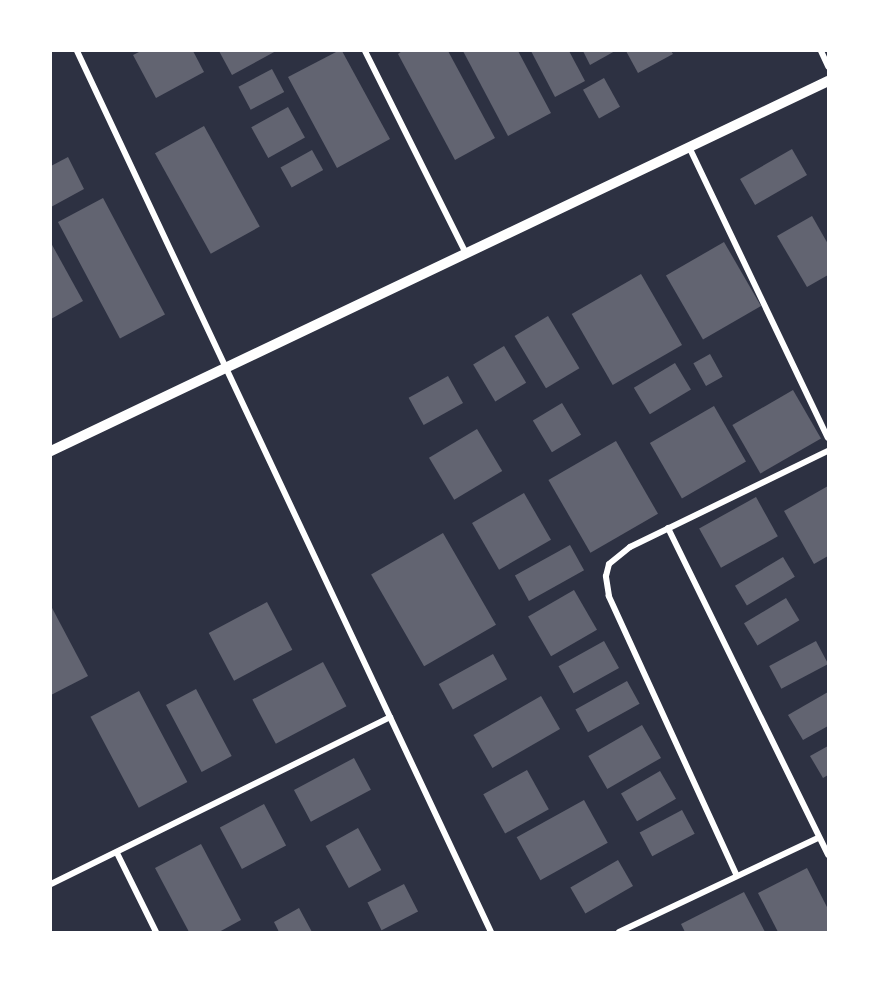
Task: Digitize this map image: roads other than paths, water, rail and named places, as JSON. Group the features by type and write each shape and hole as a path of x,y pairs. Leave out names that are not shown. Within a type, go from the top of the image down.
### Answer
{"street":[{"path":"77,51 490,932"},
{"path":"365,51 466,254"},
{"path":"821,51 828,66"},
{"path":"51,451 690,149 828,81"},
{"path":"690,149 828,438"},
{"path":"736,874 609,596 606,576 618,554 828,451"},
{"path":"668,528 828,855"},
{"path":"51,884 390,717"},
{"path":"619,932 736,874 818,838"},
{"path":"117,853 156,932"}]}
